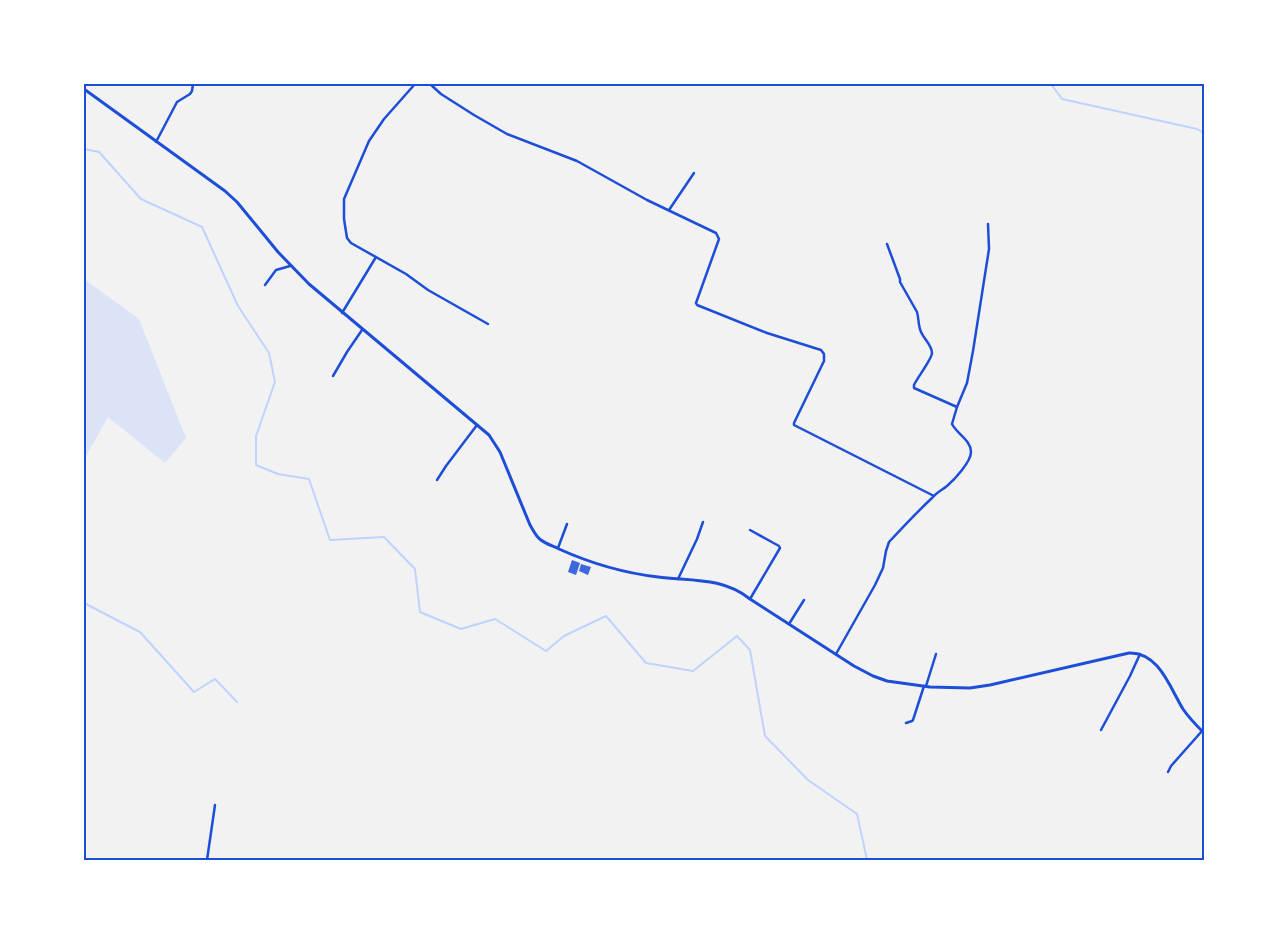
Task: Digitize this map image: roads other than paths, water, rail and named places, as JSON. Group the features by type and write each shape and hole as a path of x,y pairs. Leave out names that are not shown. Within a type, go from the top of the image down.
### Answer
{"street":[{"path":"156,142 177,102 190,94 193,84"},
{"path":"415,84 384,119 369,141 344,199 344,219 348,238 351,243 488,324"},
{"path":"430,84 474,115 507,134 577,162 716,233 719,239 696,303 697,305 767,333 821,350 824,354 824,361 794,425 934,496"},
{"path":"84,89 225,191 290,266 309,284 489,435 500,452 522,507 535,533 541,540 571,555 615,569 659,577 707,581 742,592 854,666 887,681 925,686 970,688 1128,653 1140,654 1157,665 1183,709 1203,732 1171,766 1168,772"},
{"path":"669,210 694,173"},
{"path":"836,654 875,585 883,568 889,542 934,496 948,486 968,462 971,451 970,446 952,424 957,407 968,383 989,250 988,224"},
{"path":"887,244 900,282 917,312 921,333 930,345 932,353 914,388 957,407"},
{"path":"342,313 376,257"},
{"path":"265,285 276,270 290,266"},
{"path":"333,376 346,352 362,330"},
{"path":"437,480 477,425"},
{"path":"678,579 704,522"},
{"path":"558,548 566,524"},
{"path":"750,530 780,548 750,599"},
{"path":"789,624 804,600"},
{"path":"906,723 913,720 936,654"},
{"path":"1101,730 1140,654"},
{"path":"207,860 215,805"}],"waterway":[{"path":"1051,84 1062,99 1197,129 1204,133"},
{"path":"84,149 99,152 141,199 202,227 238,306 269,353 275,382 256,436 256,465 278,474 309,479 330,540 384,537 415,569 420,612 461,629 495,619 546,651 564,636 606,616 646,663 693,671 737,636 750,650 765,736 808,780 857,814 867,860"},
{"path":"84,603 140,632 194,692 215,679 237,702"}]}
